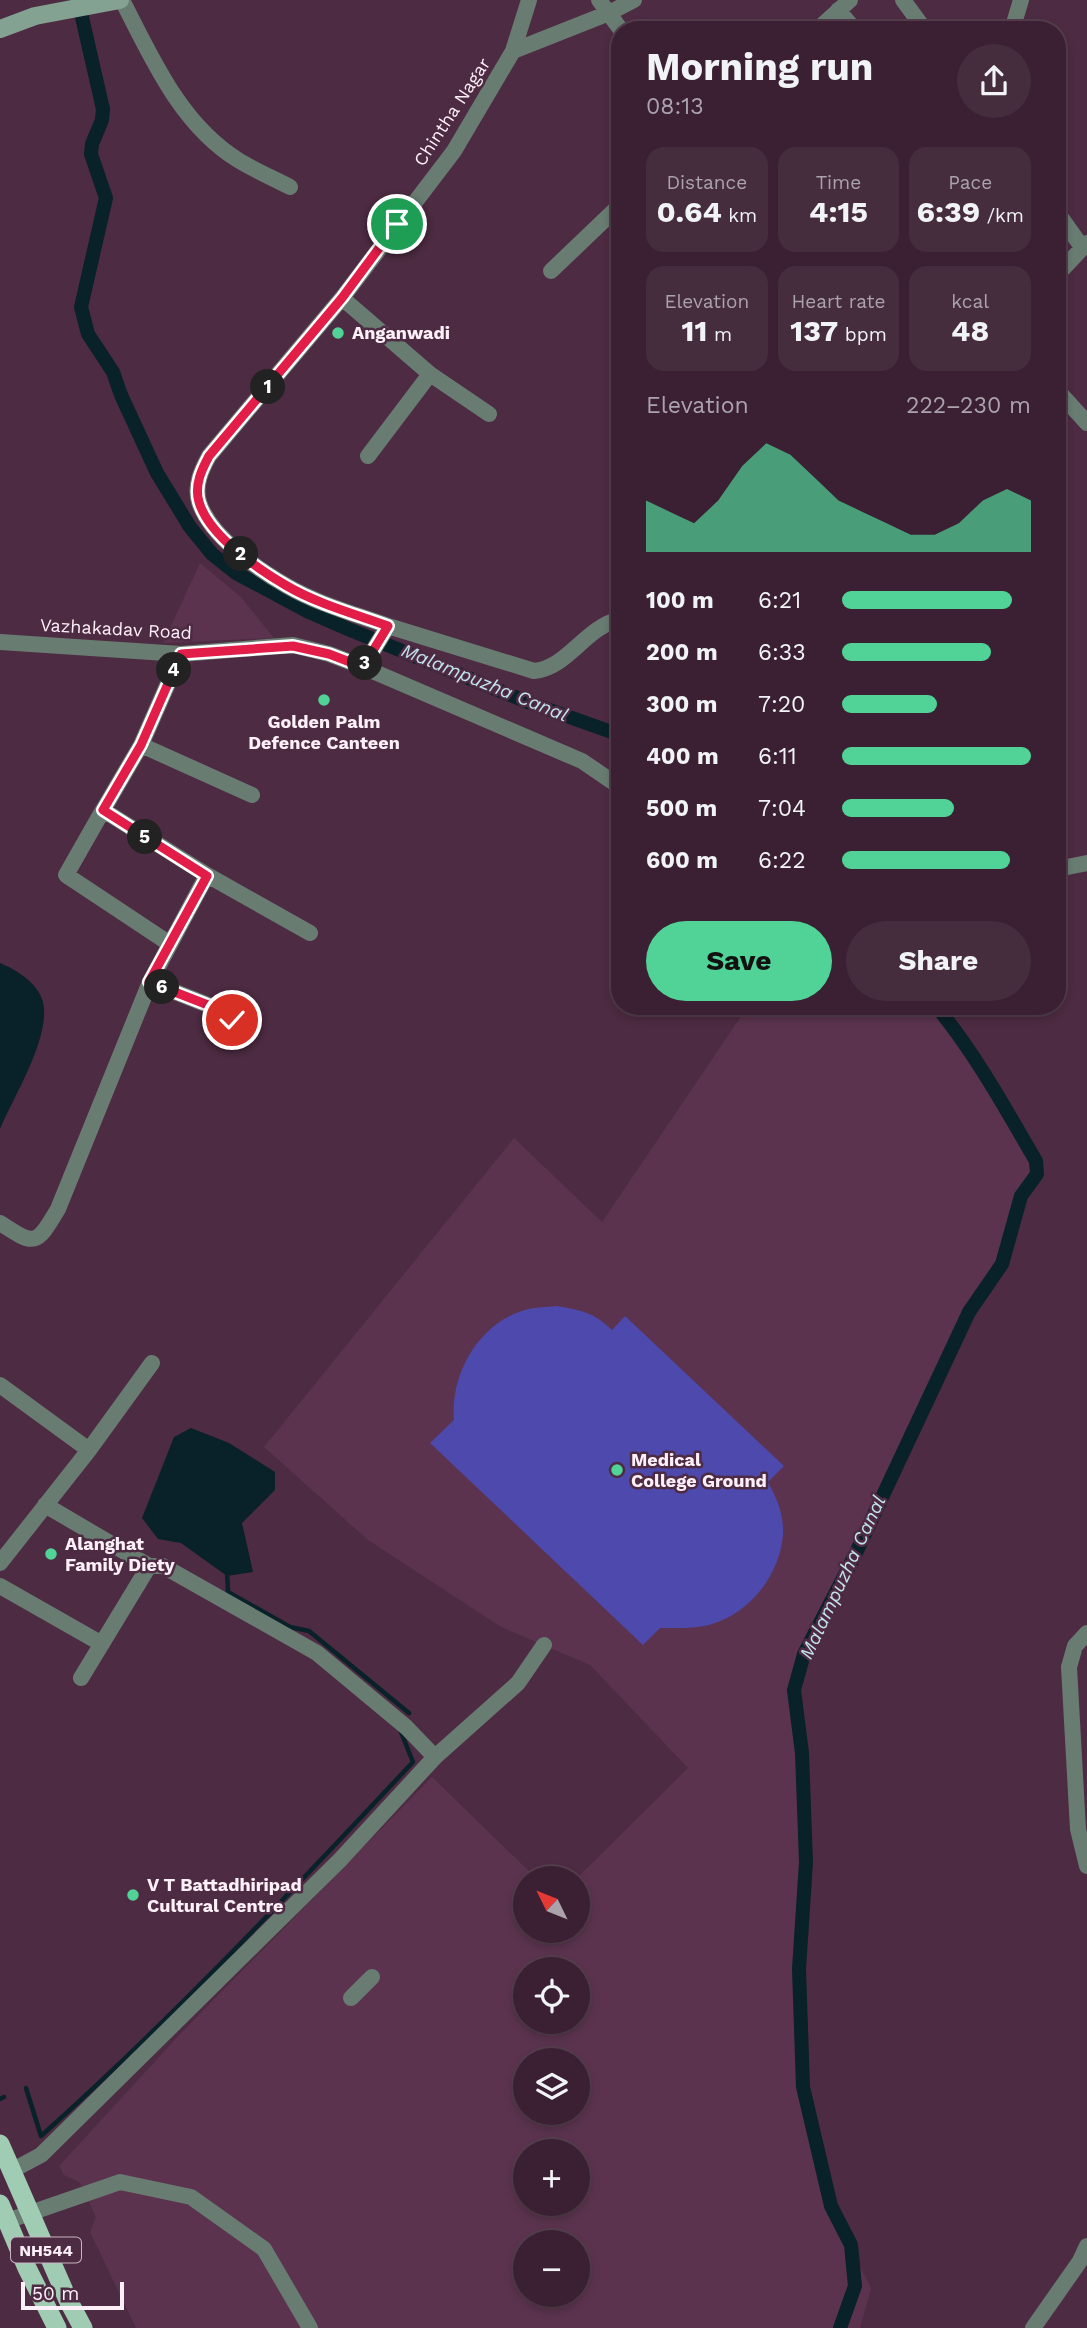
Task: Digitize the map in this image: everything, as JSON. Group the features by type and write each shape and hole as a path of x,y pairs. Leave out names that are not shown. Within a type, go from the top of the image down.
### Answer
{"highway":[{"name":"NH544","path":"0,2144 68,2300 83,2328"},
{"name":"NH544","path":"3,2213 57,2328"}],"main road":[{"path":"0,29 34,16 121,0"}],"street":[{"path":"121,0 162,78 202,131 237,159 290,187"},
{"name":"Chintha Nagar","path":"529,0 513,51 454,152 342,298 209,456 200,473 198,501 219,535 288,587 388,626 534,671 547,670 554,666 590,633 611,623"},
{"path":"513,51 604,7 634,0"},
{"path":"903,0 918,21"},
{"path":"1015,21 1021,0"},
{"path":"827,21 844,5"},
{"path":"551,271 611,214"},
{"path":"1066,223 1085,245 1066,265"},
{"path":"342,298 430,374 489,414"},
{"path":"368,456 430,374"},
{"path":"1066,400 1087,424"},
{"path":"363,667 388,626"},
{"name":"Vazhakadav Road","path":"0,642 181,654 293,646 329,654 582,761 611,781"},
{"path":"170,944 65,875 141,745 181,654"},
{"path":"141,745 253,796"},
{"path":"103,810 207,876 310,933"},
{"path":"1066,867 1087,863"},
{"path":"0,1223 25,1240 34,1240 45,1230 58,1209 149,982 207,876"},
{"path":"149,982 208,1005 232,1020"},
{"path":"0,1563 89,1450 152,1363"},
{"path":"0,1385 89,1450"},
{"path":"46,1505 149,1566 163,1566 317,1653 406,1727 435,1757"},
{"path":"81,1678 149,1566"},
{"path":"0,1586 102,1644"},
{"path":"1087,1633 1074,1646 1069,1667 1078,1829 1087,1866"},
{"path":"11,2171 41,2155 340,1860 435,1757 518,1684 544,1645"},
{"path":"351,1998 372,1977"},
{"path":"3,2213 30,2211 120,2182 191,2197 264,2249 310,2328"},
{"path":"1033,2328 1080,2261 1087,2246"}],"shaded area":[{"path":"200,563 241,597 274,638 163,643"},
{"path":"742,1015 941,1015 1033,1163 1035,1176 1020,1193 999,1267 967,1313 854,1553 802,1652 791,1691 801,1749 803,1846 797,1971 802,2085 829,2206 871,2288 860,2328 136,2328 90,2232 96,2217 79,2182 64,2175 59,2166 180,2034 432,1777 524,1866 513,1866 513,1943 590,1943 589,1866 688,1768 590,1665 501,1627 368,1540 264,1447 514,1138 602,1222"},
{"path":"558,1306 587,1313 612,1330 625,1316 784,1466 768,1482 779,1507 783,1527 781,1550 776,1564 760,1591 724,1620 697,1627 660,1628 643,1645 430,1443 454,1420 457,1385 463,1368 481,1338 509,1317 529,1309"}],"water":[{"path":"0,963 20,973 37,989 43,1002 44,1016 37,1049 0,1129"},
{"path":"191,1428 229,1443 275,1472 275,1490 242,1523 253,1572 227,1576 181,1543 158,1539 142,1518 174,1437"}],"waterway":[{"name":"Malampuzha Canal","path":"78,0 103,109 91,154 106,198 81,307 88,334 113,372 157,473 190,527 212,554 236,573 307,611 530,703 611,732"},
{"name":"Malampuzha Canal","path":"840,2328 855,2286 851,2245 831,2206 803,2087 799,1969 806,1862 802,1753 794,1690 804,1654 854,1557 969,1312 1002,1264 1021,1196 1037,1174 1036,1161 1001,1101 943,1015"},
{"path":"227,1572 228,1592 290,1627 309,1631 409,1713"},
{"path":"26,2088 41,2136 185,2000 413,1762 401,1732"},
{"path":"0,2099 4,2097"}],"place":[{"name":"Anganwadi","path":"338,333"},
{"name":"Golden Palm Defence Canteen","path":"324,700"},
{"name":"Medical College Ground","path":"617,1470"},
{"name":"Alanghat Family Diety","path":"51,1554"},
{"name":"V T Battadhiripad Cultural Centre","path":"133,1895"}],"route":[{"path":"232,1020 208,1005 149,982 207,876 103,810 141,745 181,654 293,646 329,654 363,667 388,626 288,587 219,535 206,517 198,501 197,492 200,473 209,456 342,298 397,224"}]}
